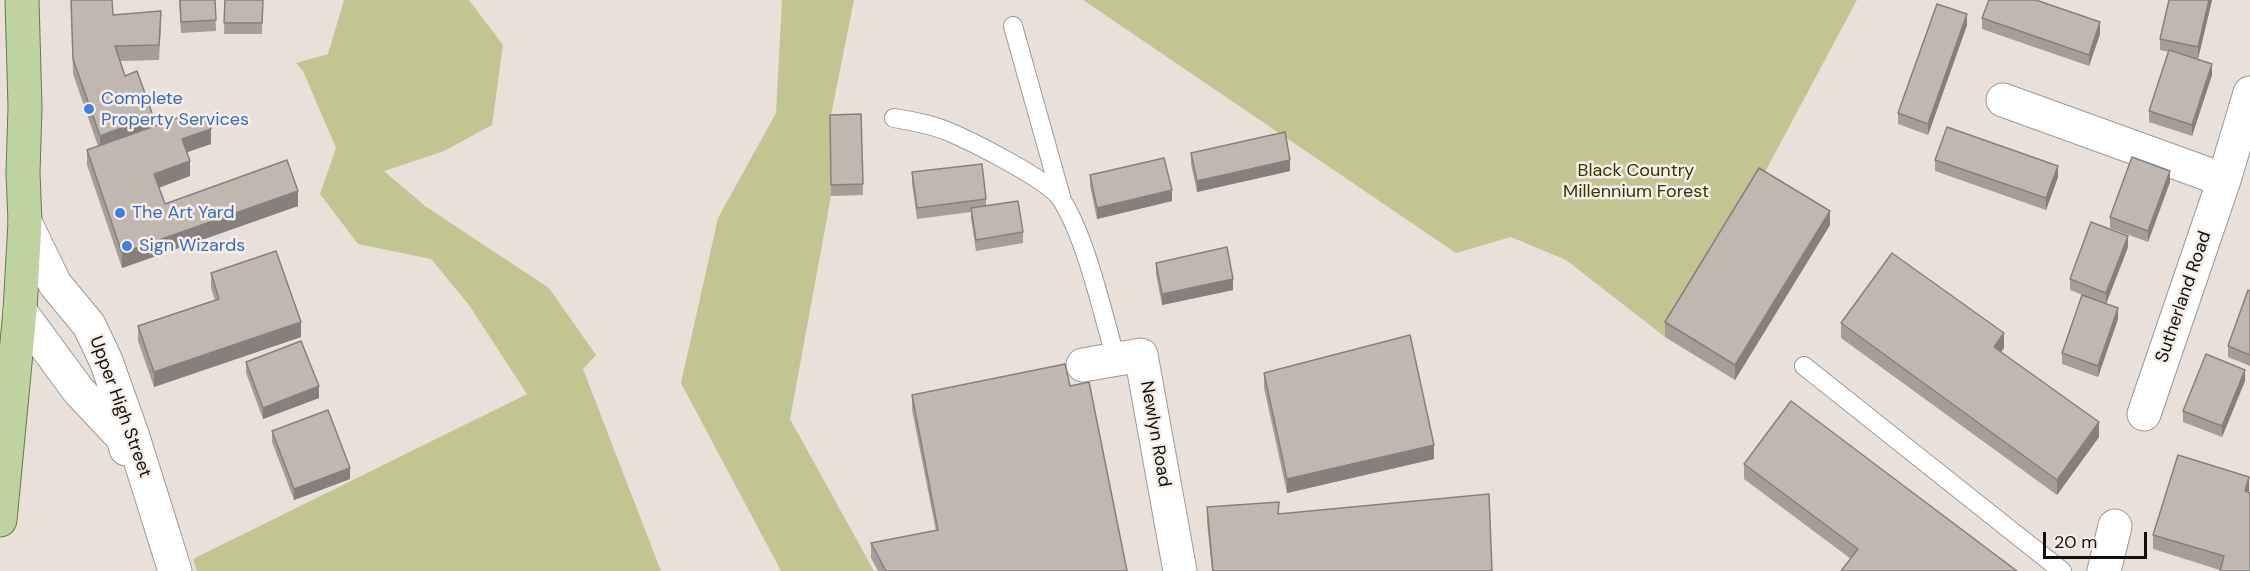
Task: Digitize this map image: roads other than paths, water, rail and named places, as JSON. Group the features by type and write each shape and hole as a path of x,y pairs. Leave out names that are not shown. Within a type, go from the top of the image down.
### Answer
{"main road":[{"name":"Upper High Street","path":"0,520 20,311 25,222 22,0"}],"street":[{"name":"Sutherland Road","path":"2144,414 2224,180 2250,93"},
{"path":"2003,100 2224,180"},
{"name":"Upper High Street","path":"25,222 55,284 89,325 106,361 176,571"},
{"name":"Upper High Street","path":"20,311 78,390 123,438 165,571"},
{"name":"Newlyn Road","path":"1083,365 1141,355 1180,571"},
{"path":"2104,571 2115,526"}],"lane":[{"path":"1013,26 1060,197 1086,255 1116,360"},
{"path":"894,118 923,123 947,131 1036,177 1060,197"},
{"path":"1804,366 2062,571"}],"place":[{"name":"Complete Property Services","path":"89,109"},
{"name":"The Art Yard","path":"120,213"},
{"name":"Sign Wizards","path":"127,246"}],"park label":[{"name":"Black Country Millennium Forest","path":"1636,181"}]}
